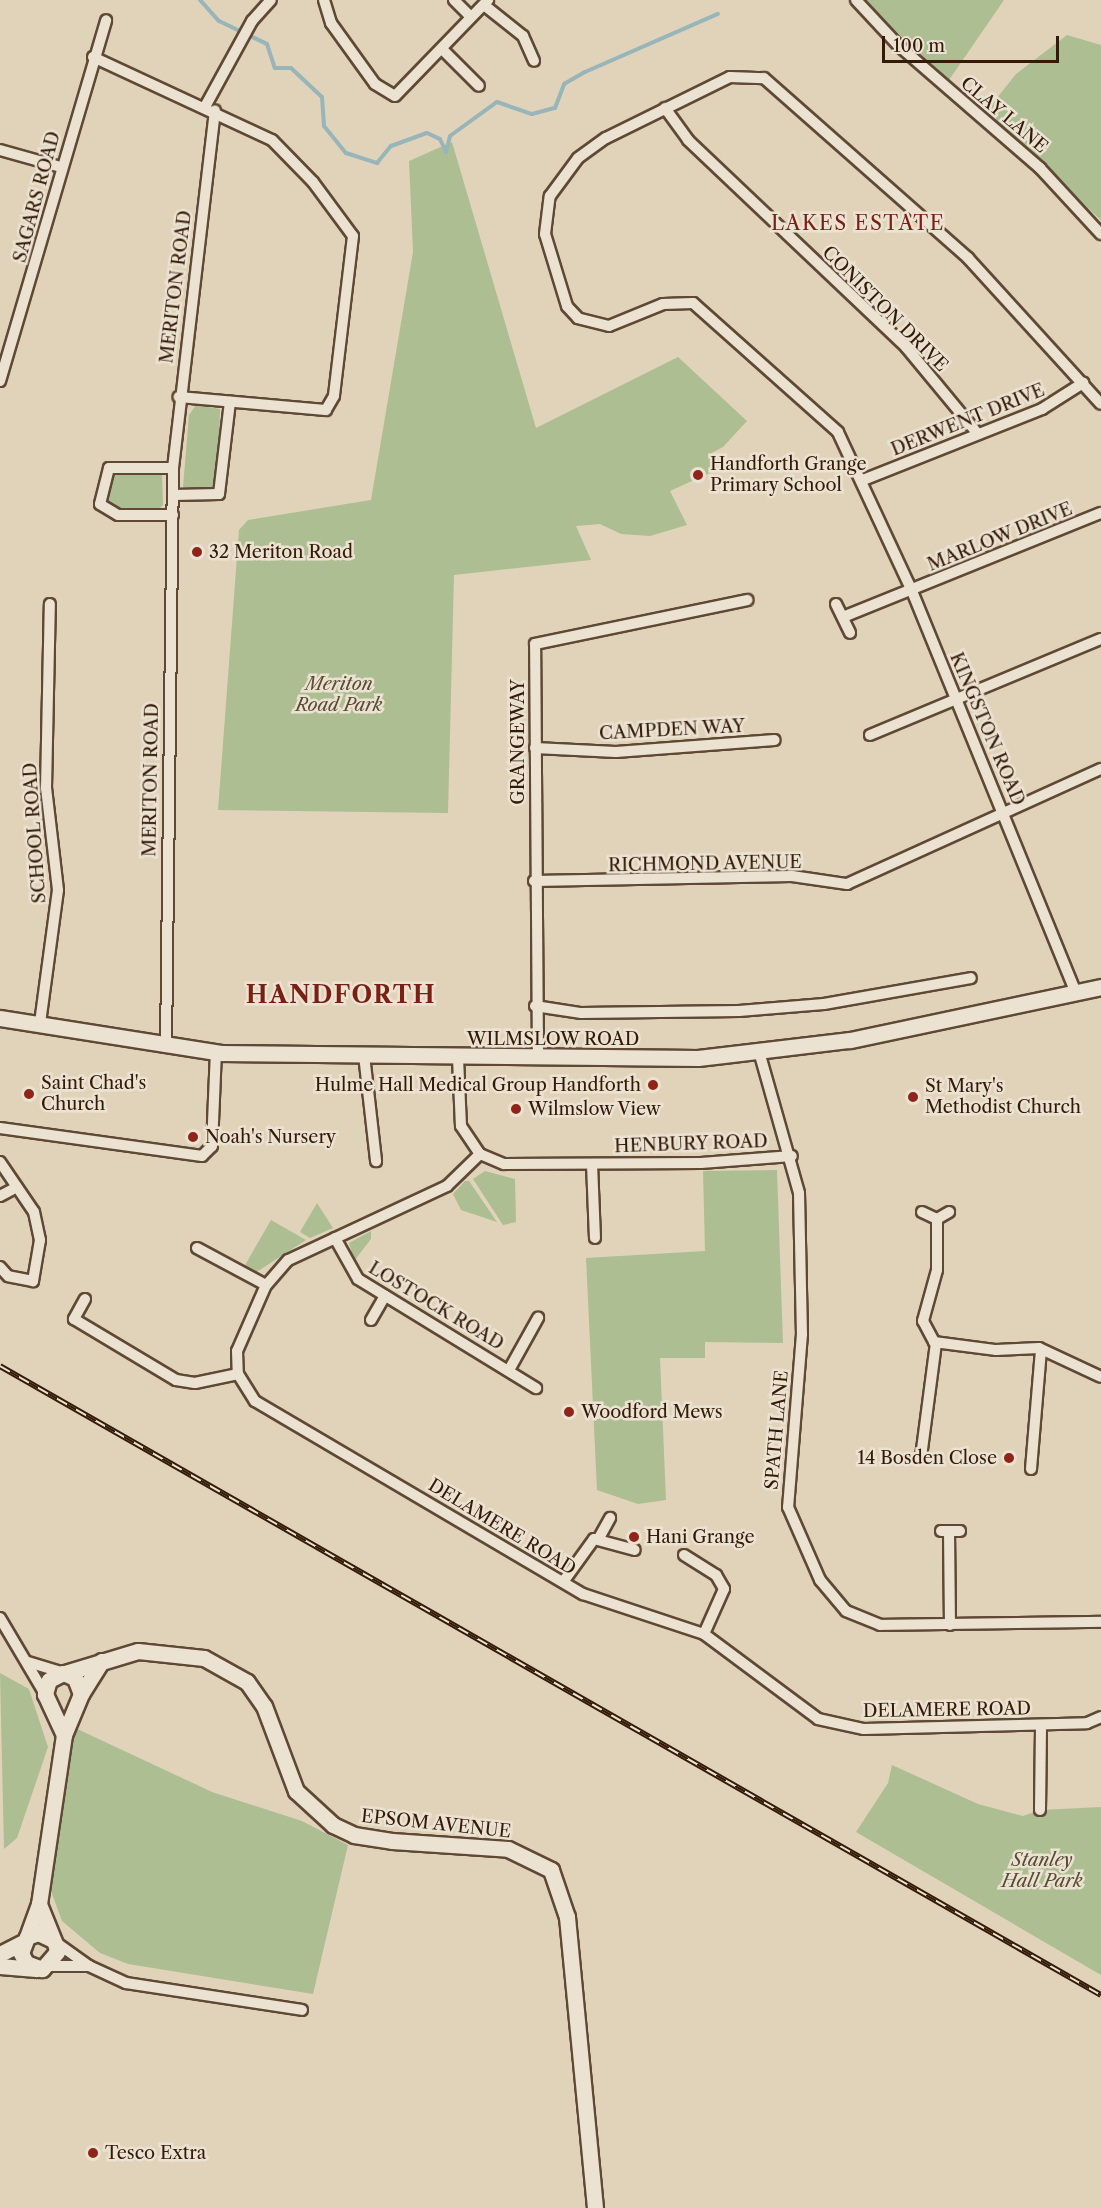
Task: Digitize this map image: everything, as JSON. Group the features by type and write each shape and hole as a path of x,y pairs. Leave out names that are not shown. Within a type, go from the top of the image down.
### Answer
{"street":[{"path":"324,0 331,23 388,95 402,95 486,2 522,36 534,61"},
{"path":"454,0 471,17"},
{"name":"CLAY LANE","path":"856,0 898,45 1040,168 1101,234"},
{"path":"210,107 236,50 269,3"},
{"name":"SAGARS ROAD","path":"0,381 93,57 106,21"},
{"path":"442,49 479,86"},
{"path":"93,57 210,107 287,152 354,242 329,406 315,413 179,397"},
{"name":"KINGSTON ROAD","path":"1076,993 1005,814 912,591 863,480 838,432 707,310 680,301 609,326 578,318 567,306 545,234 550,196 578,158 665,108 730,77 764,78 780,87 968,258 1101,404"},
{"name":"MERITON ROAD","path":"166,1047 173,468 210,107"},
{"name":"CONISTON DRIVE","path":"665,108 688,140 906,347 978,434"},
{"path":"0,150 61,167"},
{"name":"DERWENT DRIVE","path":"863,480 1042,409 1083,383"},
{"path":"173,495 219,494 230,402"},
{"path":"173,468 114,465 103,477 100,496 102,509 111,514 173,515"},
{"name":"MARLOW DRIVE","path":"843,617 1101,513"},
{"name":"GRANGEWAY","path":"538,1057 534,881 535,644 747,600"},
{"name":"SCHOOL ROAD","path":"40,1023 58,890 46,788 50,604"},
{"path":"836,604 850,633"},
{"path":"870,735 1101,639"},
{"name":"CAMPDEN WAY","path":"535,748 616,752 775,740"},
{"name":"RICHMOND AVENUE","path":"534,881 792,876 847,884 1101,769"},
{"name":"WILMSLOW ROAD","path":"536,1006 580,1013 739,1011 824,1004 971,978"},
{"name":"WILMSLOW ROAD","path":"0,1018 40,1023 166,1047 216,1052 458,1058 760,1055 1101,987"},
{"path":"0,1128 202,1155 212,1146 216,1052"},
{"path":"364,1055 376,1161"},
{"name":"SPATH LANE","path":"760,1055 792,1156 802,1251 799,1375 786,1490 792,1524 820,1580 846,1611 880,1625 1101,1622"},
{"path":"86,1299 74,1319 176,1380 195,1383 238,1374 242,1336 266,1286 288,1260 447,1186 480,1154 458,1111 458,1058"},
{"name":"HENBURY ROAD","path":"480,1154 511,1166 792,1156"},
{"path":"0,1162 34,1212 40,1240 33,1281 8,1276 0,1267"},
{"name":"HENBURY ROAD","path":"592,1164 594,1238"},
{"path":"0,1196 17,1187"},
{"path":"922,1212 937,1219"},
{"path":"937,1219 949,1212"},
{"path":"921,1457 936,1343 923,1321 937,1270 937,1219"},
{"name":"LOSTOCK ROAD","path":"335,1238 358,1279 536,1388"},
{"path":"197,1248 266,1286"},
{"path":"371,1320 385,1296"},
{"path":"509,1370 538,1318"},
{"path":"936,1343 1041,1349 1101,1377"},
{"path":"1030,1469 1041,1349"},
{"name":"DELAMERE ROAD","path":"238,1374 255,1401 563,1582 599,1600 704,1634 818,1719 836,1725 864,1729 1041,1725 1101,1717"},
{"path":"563,1582 586,1545 599,1538 610,1518"},
{"path":"950,1531 950,1625"},
{"path":"599,1538 635,1550"},
{"path":"684,1555 716,1575 724,1589 704,1634"},
{"path":"0,1618 28,1662 64,1735"},
{"name":"EPSOM AVENUE","path":"64,1673 102,1661 164,1650 204,1658 247,1682 264,1706 296,1791 318,1814 354,1835 508,1849 551,1870 567,1917 595,2208"},
{"path":"42,1968 23,1959 25,1940 39,1904 64,1735 80,1697 102,1661"},
{"path":"28,1662 75,1678 80,1697"},
{"path":"47,1698 49,1680 64,1673"},
{"path":"47,1698 67,1708 80,1697"},
{"path":"1040,1810 1041,1725"},
{"path":"39,1904 54,1941 56,1958 42,1968"},
{"path":"0,1954 38,1933 54,1941 89,1966 144,1987 302,2010"},
{"path":"0,1966 42,1968 89,1966"}],"green space":[{"path":"862,0 1004,0 949,80"},
{"path":"1067,35 1101,45 1101,220 985,113 1016,74"},
{"name":"Meriton Road Park","path":"452,142 536,428 678,357 747,421 723,447 708,455 716,470 670,491 687,525 650,536 621,534 600,524 576,526 591,560 454,575 448,813 218,810 239,530 248,520 371,500 413,252 409,161"},
{"path":"196,405 220,409 218,482 212,491 183,487 189,415"},
{"path":"162,472 163,505 158,510 112,509 106,503 111,473"},
{"path":"777,1170 783,1343 705,1342 705,1358 660,1358 666,1500 638,1504 597,1490 586,1258 705,1251 703,1171"},
{"path":"485,1171 515,1179 516,1222 503,1225 473,1179"},
{"path":"465,1181 469,1181 497,1222 461,1210 453,1194"},
{"path":"317,1203 333,1228 310,1238 300,1232"},
{"path":"271,1220 306,1240 255,1273 244,1267"},
{"path":"371,1231 371,1239 354,1261 349,1243"},
{"path":"0,1673 29,1689 48,1747 17,1838 4,1849"},
{"path":"73,1727 212,1792 302,1821 348,1845 313,1994 128,1964 100,1953 62,1921 51,1891"},
{"name":"Stanley Hall Park","path":"892,1765 978,1804 1023,1816 1040,1810 1101,1807 1101,1975 856,1832 888,1783"}],"waterway":[{"path":"200,0 219,21 267,44 275,68 291,68 322,97 324,126 346,153 377,163 391,146 427,133 440,139 446,152 450,136 497,102 532,114 555,108 564,84 585,72 718,14"}],"railway":[{"path":"0,1366 1101,1995"}],"place":[{"name":"Handforth Grange Primary School","path":"698,475"},
{"name":"32 Meriton Road","path":"197,552"},
{"name":"Hulme Hall Medical Group Handforth","path":"653,1085"},
{"name":"Saint Chad's Church","path":"29,1094"},
{"name":"St Mary's Methodist Church","path":"913,1097"},
{"name":"Wilmslow View","path":"516,1109"},
{"name":"Noah's Nursery","path":"193,1137"},
{"name":"Woodford Mews","path":"569,1412"},
{"name":"14 Bosden Close","path":"1009,1458"},
{"name":"Hani Grange","path":"634,1537"},
{"name":"Tesco Extra","path":"93,2153"}],"district":[{"name":"LAKES ESTATE","path":"858,223"},
{"name":"HANDFORTH","path":"341,995"}]}
